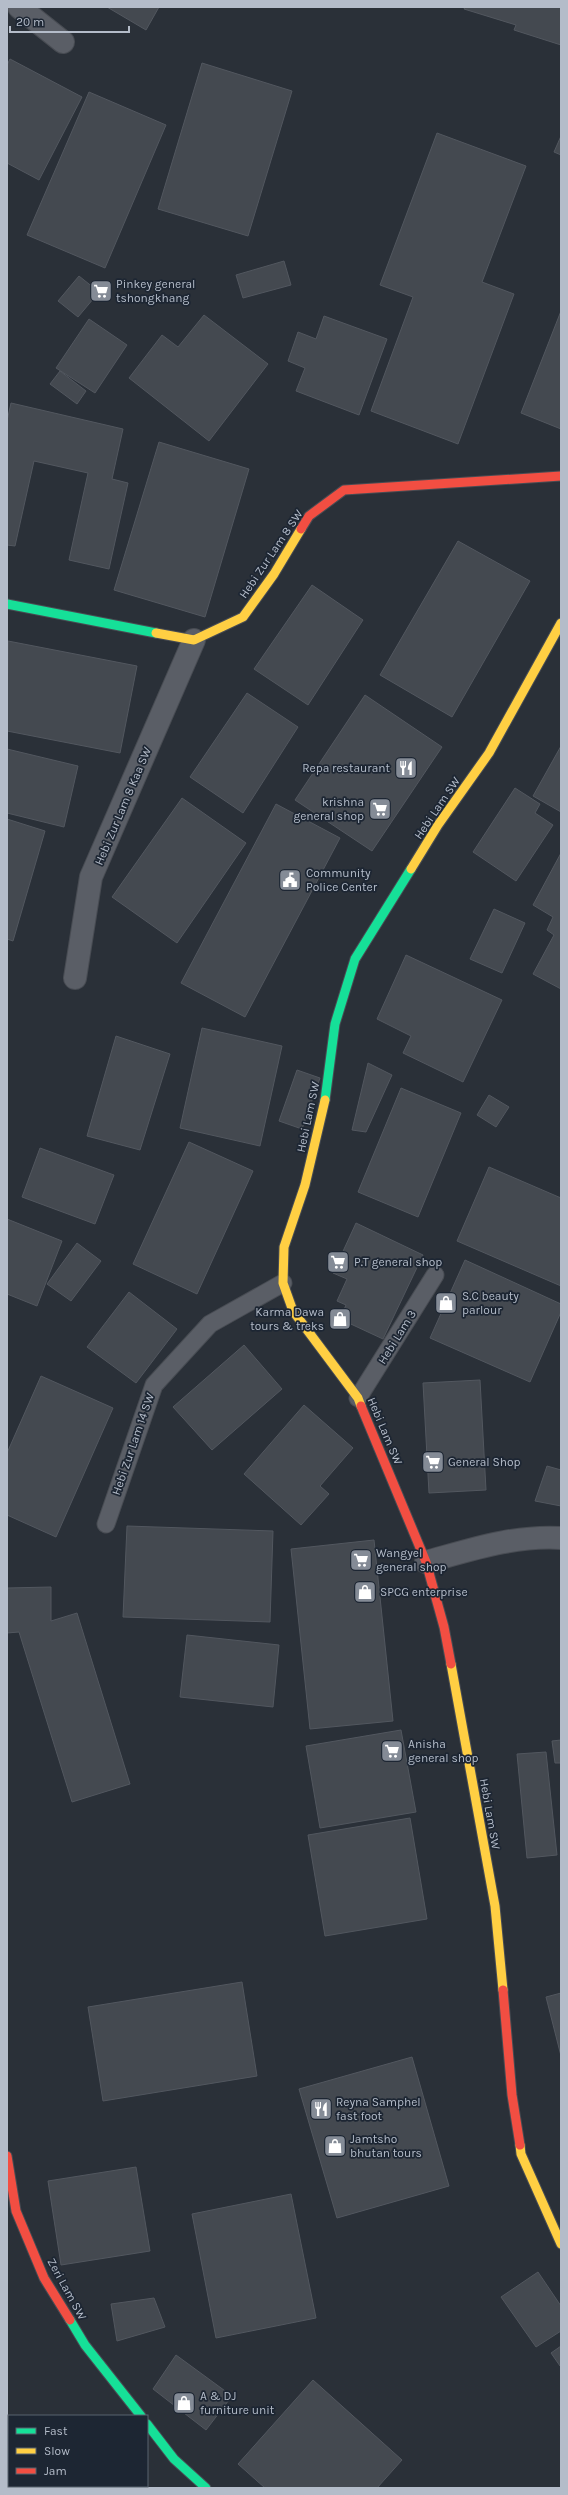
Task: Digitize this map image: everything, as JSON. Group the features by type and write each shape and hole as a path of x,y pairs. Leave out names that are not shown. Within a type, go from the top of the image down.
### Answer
{"street":[{"path":"19,7 63,42"},
{"name":"Hebi Zur Lam 8 SW","path":"194,640 243,617 274,574 309,516 344,490 561,476"},
{"path":"7,604 194,640"},
{"name":"Hebi Lam SW","path":"561,623 489,753 438,825 355,959 335,1024 327,1091 305,1185 284,1247 283,1283 293,1311 358,1398 426,1562 444,1627 495,1906 512,2096 521,2154 561,2244"},
{"name":"Hebi Zur Lam 8 Kaa SW","path":"75,978 91,877 194,640"},
{"path":"426,1562 500,1542 547,1537 561,1538"},
{"name":"Zeri Lam SW","path":"7,2156 16,2211 44,2278 85,2345 140,2415"},
{"path":"148,2425 174,2459 206,2488"}],"lane":[{"name":"Hebi Lam 3","path":"358,1398 435,1275"},
{"name":"Hebi Zur Lam 14 SW","path":"106,1524 154,1386 210,1324 283,1283"}],"building":[{"path":"107,7 159,7 146,30"},
{"path":"465,7 561,7 561,45 514,30 516,25 464,9"},
{"path":"10,59 82,97 39,180 7,163 7,65"},
{"path":"202,63 292,91 248,236 158,209"},
{"path":"89,92 166,125 105,268 27,235"},
{"path":"437,133 526,166 482,282 514,294 458,444 371,411 413,297 380,285"},
{"path":"561,136 561,155 554,152"},
{"path":"284,261 291,285 243,298 236,275"},
{"path":"79,276 99,292 78,317 58,301"},
{"path":"561,311 561,429 521,413"},
{"path":"204,315 268,364 209,441 129,378 162,335 178,347"},
{"path":"324,316 387,339 359,415 296,391 305,368 288,361 298,332 316,339"},
{"path":"89,319 127,345 95,393 56,368"},
{"path":"60,371 86,391 77,404 50,384"},
{"path":"11,403 123,429 112,479 128,483 109,569 69,560 88,473 34,461 15,546 7,545 7,421"},
{"path":"159,442 249,469 205,617 114,590"},
{"path":"458,541 530,581 452,717 380,675"},
{"path":"312,585 363,620 308,705 254,669"},
{"path":"8,641 137,666 120,753 7,731"},
{"path":"247,693 298,727 243,813 190,777"},
{"path":"365,695 442,747 372,851 295,800"},
{"path":"561,746 561,812 533,796"},
{"path":"7,749 78,766 64,827 7,813"},
{"path":"515,788 540,804 535,813 553,825 516,881 473,852"},
{"path":"182,798 246,843 177,943 112,897"},
{"path":"276,804 340,838 245,1017 181,983"},
{"path":"7,819 45,831 13,941 7,939"},
{"path":"561,853 561,989 533,974 554,935 547,930 553,917 533,905"},
{"path":"494,909 525,923 502,973 470,959"},
{"path":"406,955 502,1000 463,1082 403,1053 411,1036 377,1019"},
{"path":"202,1028 282,1046 260,1146 180,1128"},
{"path":"116,1036 170,1054 140,1150 87,1136"},
{"path":"368,1063 392,1075 366,1132 352,1130"},
{"path":"297,1070 320,1078 302,1129 279,1121"},
{"path":"401,1088 461,1113 418,1217 358,1192"},
{"path":"489,1095 509,1107 496,1127 477,1115"},
{"path":"189,1142 253,1171 197,1294 133,1264"},
{"path":"40,1148 114,1175 95,1224 22,1197"},
{"path":"489,1167 561,1198 561,1286 457,1241"},
{"path":"7,1219 62,1241 37,1306 7,1294"},
{"path":"356,1223 423,1255 383,1339 340,1319 346,1305 337,1301 347,1279 333,1273"},
{"path":"77,1243 101,1261 71,1301 47,1284"},
{"path":"465,1260 561,1304 561,1312 530,1382 430,1338"},
{"path":"129,1292 177,1329 136,1383 87,1347"},
{"path":"244,1345 282,1389 212,1450 173,1407"},
{"path":"41,1376 113,1408 56,1537 7,1515 7,1453"},
{"path":"480,1380 486,1490 429,1493 423,1383"},
{"path":"304,1405 353,1448 320,1486 329,1494 301,1525 244,1474"},
{"path":"547,1466 561,1470 561,1506 535,1501"},
{"path":"127,1526 273,1531 270,1622 123,1617"},
{"path":"374,1540 393,1721 310,1729 291,1549"},
{"path":"51,1587 51,1621 77,1613 130,1784 72,1802 19,1632 7,1633 7,1588"},
{"path":"187,1635 279,1645 273,1707 180,1697"},
{"path":"401,1730 416,1812 320,1828 306,1746"},
{"path":"561,1740 561,1763 555,1763 552,1741"},
{"path":"546,1752 557,1855 527,1858 517,1754"},
{"path":"410,1818 427,1919 325,1936 308,1835"},
{"path":"242,1982 257,2076 103,2101 88,2007"},
{"path":"561,1993 561,2056 546,1997"},
{"path":"412,2057 449,2186 337,2218 299,2089"},
{"path":"136,2167 150,2251 61,2265 48,2181"},
{"path":"291,2194 316,2318 216,2338 192,2214"},
{"path":"538,2272 561,2306 561,2331 536,2347 501,2297"},
{"path":"154,2298 165,2327 117,2341 111,2304"},
{"path":"561,2346 561,2365 560,2366 551,2353"},
{"path":"176,2355 232,2396 206,2430 153,2389"},
{"path":"313,2380 402,2460 377,2488 265,2488 238,2464"}],"traffic: fast":[{"path":"7,604 156,633"},
{"path":"325,1100 335,1024 355,959 411,869"},
{"path":"70,2320 85,2345 140,2415"},
{"path":"148,2425 174,2459 206,2488"}],"traffic: slow":[{"path":"156,633 194,640 243,617 274,574 301,529"},
{"path":"411,869 438,825 489,753 561,623"},
{"path":"325,1100 305,1185 284,1247 283,1283 293,1311 358,1398 361,1406"},
{"path":"451,1664 495,1906 503,1990"},
{"path":"520,2145 521,2154 561,2244"}],"traffic: jam":[{"path":"301,529 309,516 344,490 561,476"},
{"path":"361,1406 426,1562 444,1627 451,1664"},
{"path":"503,1990 512,2095 520,2145"},
{"path":"7,2156 16,2211 44,2278 70,2320"}],"place":[{"name":"Pinkey general tshongkhang","path":"101,291"},
{"name":"Repa restaurant","path":"406,768"},
{"name":"krishna general shop","path":"380,809"},
{"name":"Community Police Center","path":"290,880"},
{"name":"P.T general shop","path":"338,1262"},
{"name":"S.C beauty parlour","path":"446,1303"},
{"name":"Karma Dawa tours & treks","path":"340,1319"},
{"name":"General Shop","path":"433,1462"},
{"name":"Wangyel general shop","path":"361,1560"},
{"name":"SPCG enterprise","path":"365,1592"},
{"name":"Anisha general shop","path":"392,1751"},
{"name":"Reyna Samphel fast foot","path":"321,2109"},
{"name":"Jamtsho bhutan tours","path":"335,2146"},
{"name":"A & DJ furniture unit","path":"184,2403"}]}
